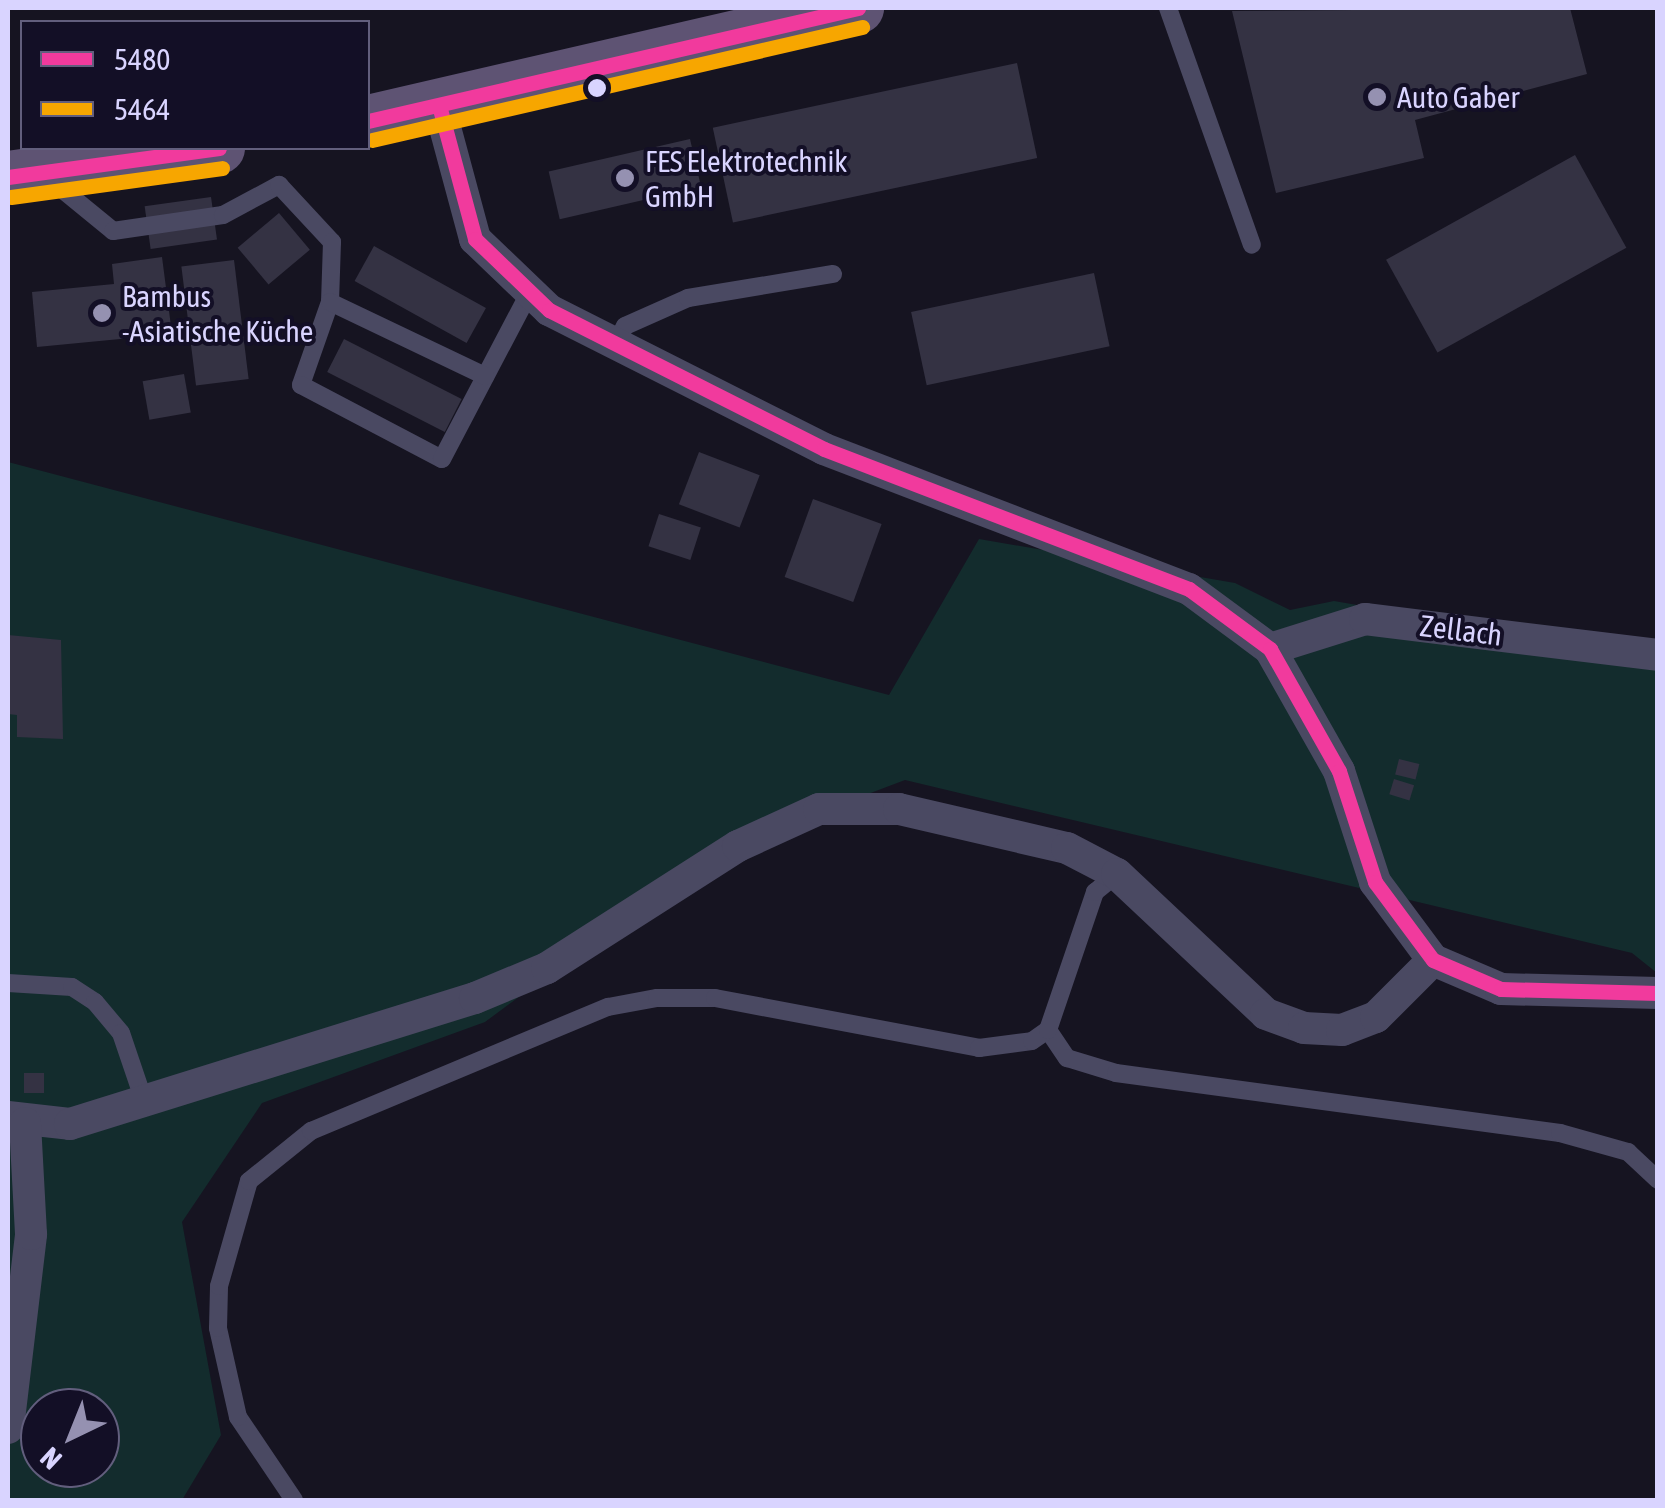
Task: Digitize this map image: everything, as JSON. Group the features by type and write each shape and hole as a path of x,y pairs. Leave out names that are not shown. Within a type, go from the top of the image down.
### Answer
{"main road":[{"path":"370,122 440,109 802,14 858,8"},
{"path":"24,175 205,150"}],"street":[{"path":"440,109 475,238 528,295 612,347 824,448 1189,589 1270,649 1318,724 1375,882 1433,960 1501,989 1658,993"},
{"name":"Zellach","path":"1270,649 1366,619 1658,655"},
{"path":"8,1428 32,1234 16,1120 70,1124 547,968 768,829 819,809 936,816 1067,848 1117,874 1266,1014 1304,1028 1342,1030 1376,1017 1433,960"}],"lane":[{"path":"1168,8 1252,246"},
{"path":"24,175 113,231 223,214 279,186 332,242 330,302 301,385 442,459 528,295"},
{"path":"612,347 626,326 688,298 833,274"},
{"path":"330,302 485,376"},
{"path":"294,1500 238,1416 218,1328 219,1286 248,1181 310,1131 608,1006 657,998 714,998 979,1048 1032,1042 1048,1030 1096,892 1117,874"},
{"path":"8,983 72,986 95,1002 121,1033 144,1100"},
{"path":"1048,1030 1068,1058 1116,1072 1560,1133 1628,1152 1658,1180"}],"green space":[{"path":"8,462 889,695 979,539 1235,583 1290,610 1334,601 1657,657 1657,973 1632,953 905,780 714,852 485,1022 262,1103 182,1222 221,1435 182,1500 8,1500"}],"building":[{"name":"Auto Gaber","path":"1570,8 1587,74 1415,120 1424,158 1276,193 1232,11"},
{"path":"1017,63 1037,158 733,223 713,128"},
{"name":"FES Elektrotechnik GmbH","path":"690,139 701,187 560,219 549,172"},
{"path":"1575,155 1626,248 1437,352 1386,260"},
{"path":"211,197 217,240 151,249 145,206"},
{"path":"279,213 310,250 268,284 238,248"},
{"path":"374,246 486,308 467,343 355,281"},
{"name":"Bambus -Asiatische Küche","path":"162,257 172,334 37,347 32,292 114,284 112,264"},
{"path":"234,260 249,379 196,386 181,266"},
{"path":"1094,273 1110,346 927,385 911,312"},
{"path":"344,339 462,399 445,432 327,372"},
{"path":"184,374 191,412 149,420 143,381"},
{"path":"699,452 760,475 740,528 679,504"},
{"path":"813,499 882,524 853,602 785,577"},
{"path":"659,514 701,528 690,560 648,546"},
{"path":"8,635 61,640 63,739 17,737 17,715 8,714"},
{"path":"1399,759 1419,764 1416,780 1395,775"},
{"path":"1394,779 1414,785 1409,800 1389,794"},
{"path":"24,1073 44,1073 44,1093 24,1093"}],"transit line":[{"name":"5480","path":"370,121 858,8"},
{"name":"5464","path":"372,140 862,27"},
{"name":"5480","path":"440,109 475,239 549,310 824,449 1189,589 1270,649 1339,771 1375,882 1433,960 1501,989 1658,993"},
{"name":"5480","path":"8,177 204,150"},
{"name":"5464","path":"11,197 222,168"}],"place":[{"name":"Auto Gaber","path":"1377,97"},
{"name":"FES Elektrotechnik GmbH","path":"625,178"},
{"name":"Bambus -Asiatische Küche","path":"102,313"}]}
